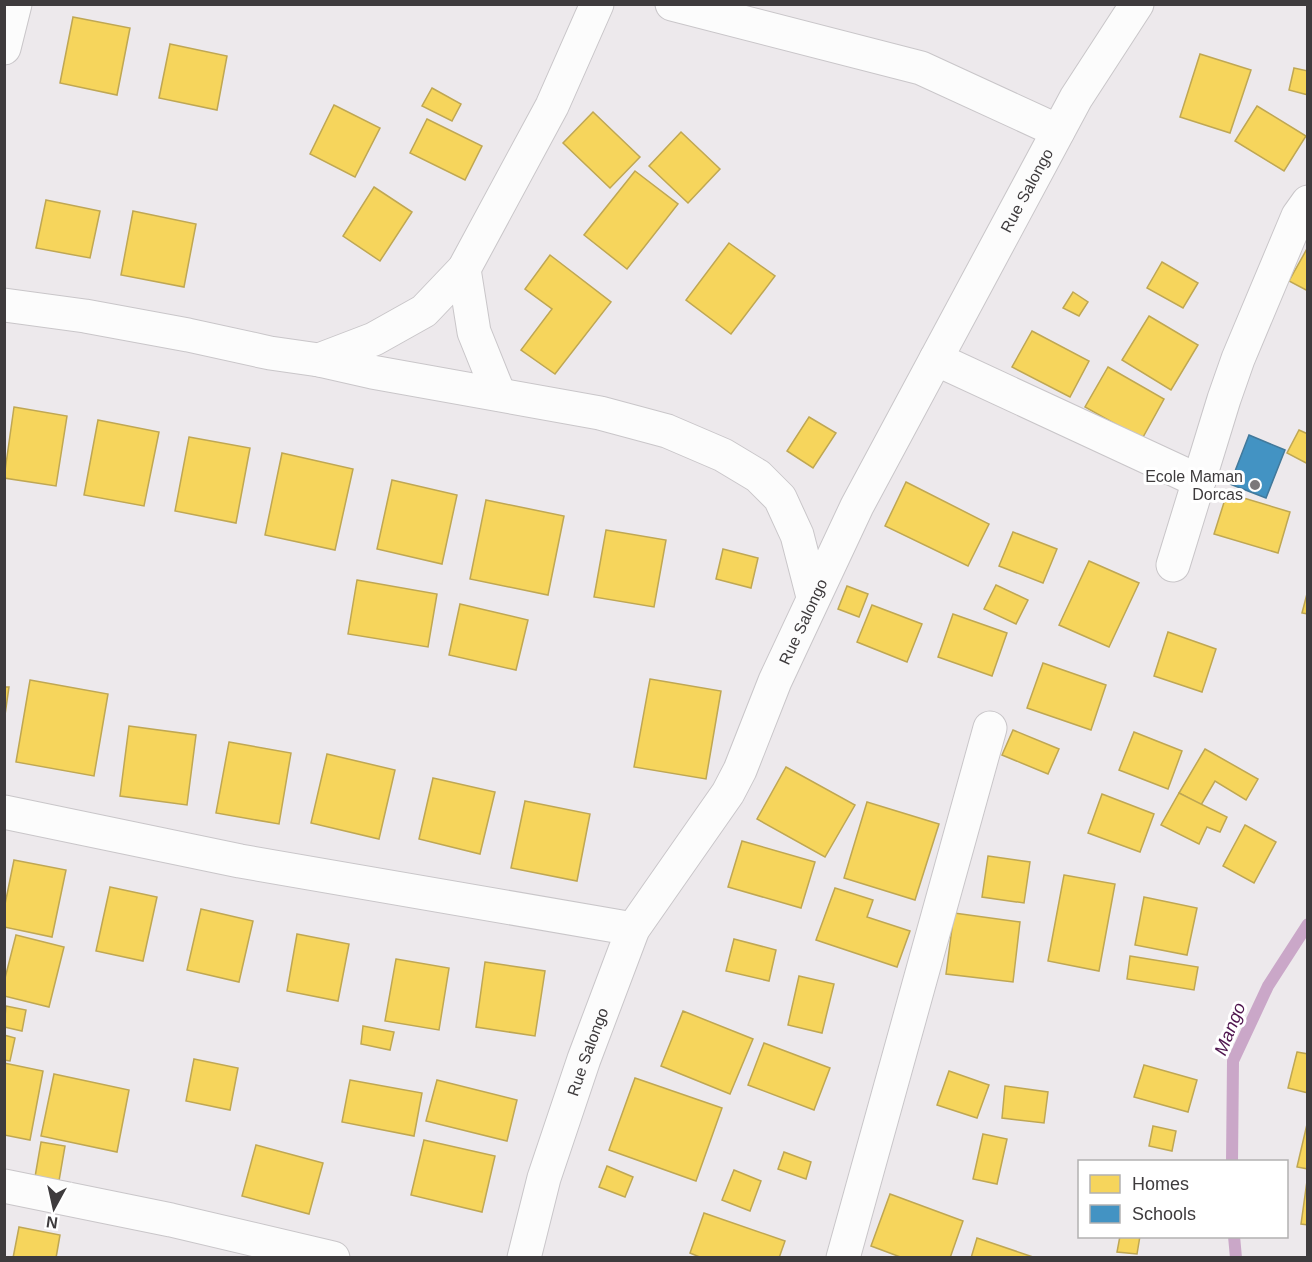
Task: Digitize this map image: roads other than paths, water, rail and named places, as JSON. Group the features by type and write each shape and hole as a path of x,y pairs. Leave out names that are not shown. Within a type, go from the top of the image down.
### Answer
{"street":[{"path":"4,48 15,4"},
{"path":"319,360 374,339 424,311 464,268 552,106 597,4"},
{"path":"672,4 921,68 1058,131"},
{"name":"Rue Salongo","path":"524,1257 544,1178 633,929 729,793 775,681 857,506 1076,98 1137,4"},
{"path":"1173,565 1238,359 1298,216 1308,202"},
{"path":"464,268 474,332 499,394"},
{"path":"4,305 85,315 270,353 319,360 372,372 600,413 668,431 723,455 758,476 780,498 797,535 813,597"},
{"path":"936,359 1199,481"},
{"path":"843,1257 990,728"},
{"path":"4,812 240,861 633,929"},
{"path":"4,1186 171,1220 333,1257"}],"waterway":[{"name":"Mango","path":"1232,1160 1233,1061 1268,986 1308,924"},
{"name":"Mango","path":"1234,1238 1236,1258"}],"place":[{"name":"Ecole Maman Dorcas","path":"1255,485"}]}
